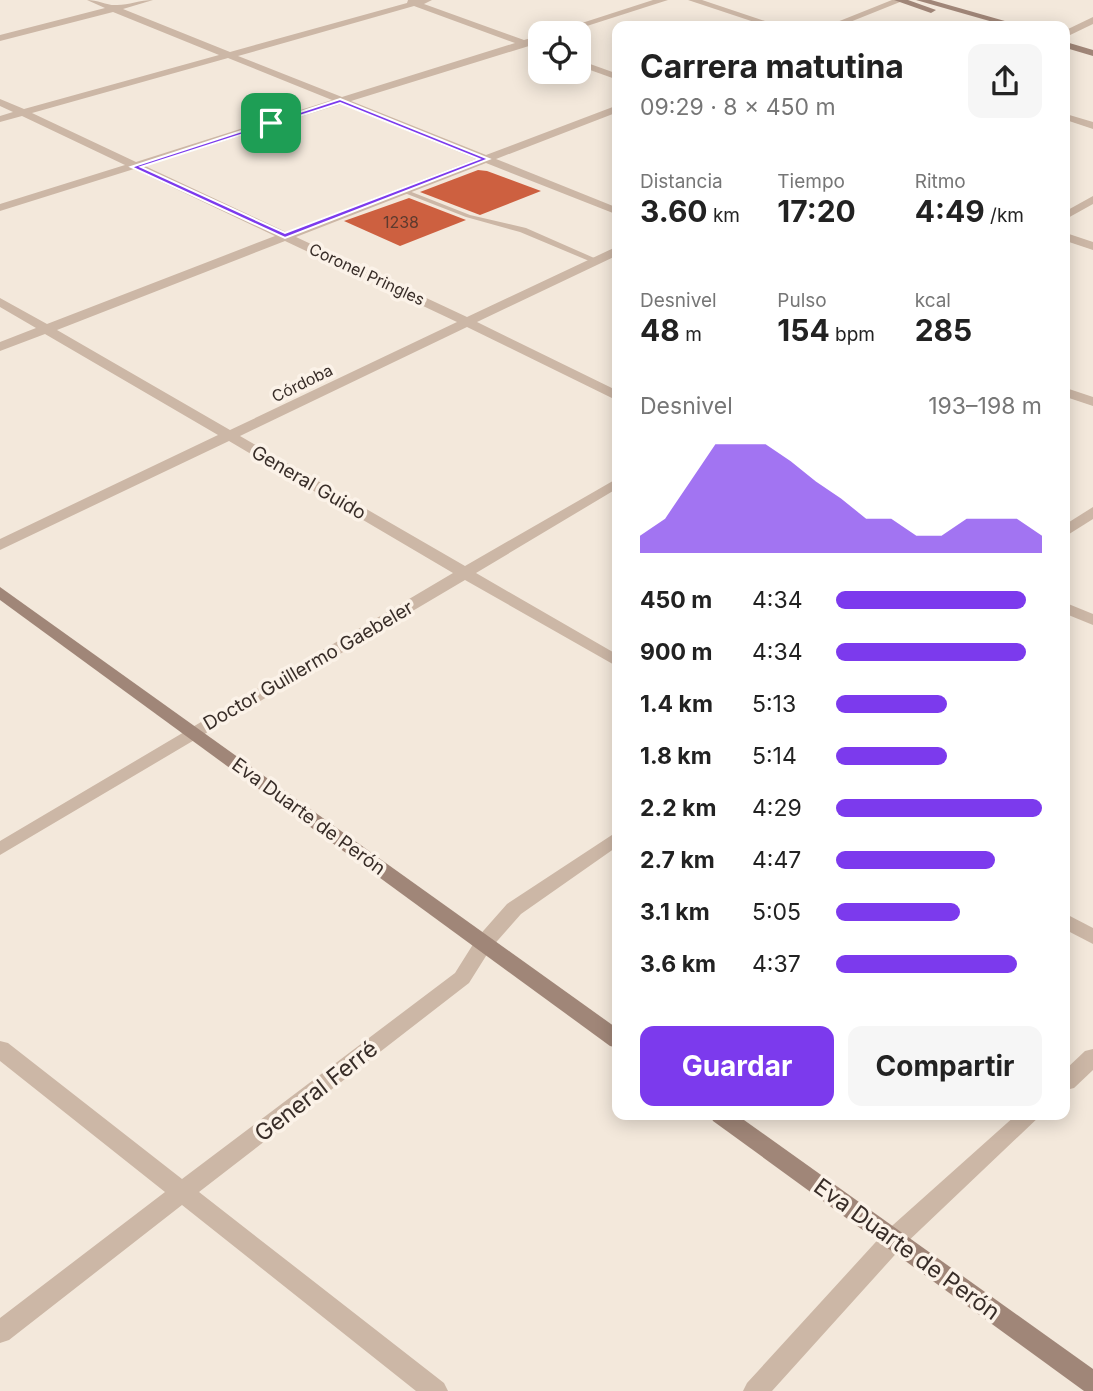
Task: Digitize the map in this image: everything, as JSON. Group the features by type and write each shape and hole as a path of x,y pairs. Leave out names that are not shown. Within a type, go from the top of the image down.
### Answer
{"main road":[{"path":"899,0 974,21"},
{"path":"921,0 999,21"},
{"path":"1070,40 1093,47"},
{"path":"1070,47 1093,53"},
{"name":"Eva Duarte de Perón","path":"0,592 612,1036"},
{"name":"Eva Duarte de Perón","path":"728,1120 1093,1383"}],"street":[{"path":"92,0 612,210"},
{"path":"0,38 148,0"},
{"path":"404,0 528,45"},
{"path":"0,119 427,0"},
{"path":"591,22 663,0"},
{"path":"693,0 759,21"},
{"path":"845,21 899,0"},
{"path":"1070,32 1093,20"},
{"path":"0,208 528,42"},
{"path":"591,67 612,75"},
{"name":"Coronel Pringles","path":"0,102 469,323 612,394"},
{"path":"0,347 612,110"},
{"path":"1070,118 1093,126"},
{"path":"1070,214 1093,200"},
{"path":"1070,238 1093,246"},
{"name":"Córdoba","path":"0,545 612,253"},
{"name":"General Guido","path":"0,302 612,658"},
{"path":"1070,393 1093,402"},
{"name":"Doctor Guillermo Gaebeler","path":"0,849 612,486"},
{"path":"1070,528 1093,512"},
{"path":"1070,610 1093,620"},
{"name":"General Ferré","path":"0,1332 461,978 484,943 514,909 612,841"},
{"path":"1070,923 1093,937"},
{"path":"0,1049 435,1391"},
{"path":"1070,1078 1093,1057"},
{"path":"756,1391 894,1240 1025,1120"}],"lane":[{"path":"404,191 468,216 523,230 597,261"}],"building":[{"path":"478,170 541,191 480,215 420,192"},
{"path":"409,198 466,220 400,246 344,221"}],"route":[{"path":"340,101 485,159 285,236 134,167 271,123 340,101"}]}
